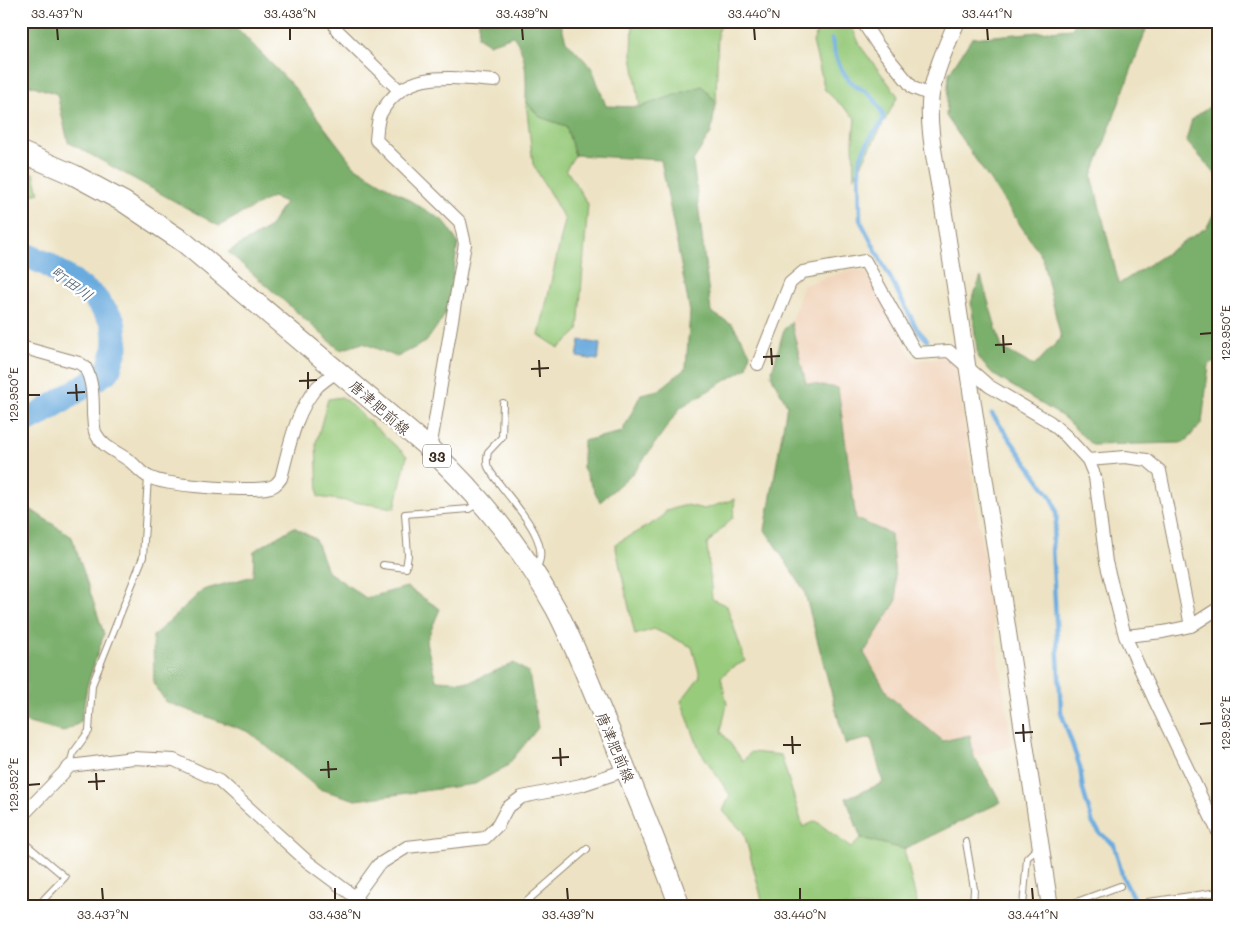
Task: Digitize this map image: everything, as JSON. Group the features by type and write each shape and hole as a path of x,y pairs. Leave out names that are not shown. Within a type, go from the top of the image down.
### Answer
{"main road":[{"name":"唐津肥前線","path":"21,152 74,175 124,202 186,243 430,449 482,502 534,572 556,611 626,770 665,864 680,907"}],"street":[{"path":"862,21 877,44 914,88 931,95"},
{"path":"958,21 939,62 931,95 934,152 1050,907"},
{"path":"334,23 337,30 399,90"},
{"path":"430,449 464,244 460,222 376,140 380,114 399,90 421,80 451,78 495,81"},
{"path":"758,364 790,283 803,272 865,261 916,353 949,351 989,386 1050,422 1066,436 1088,460 1096,484 1106,562 1125,636 1219,834"},
{"path":"21,347 79,363 85,367 88,371 93,392 94,429 96,435 105,445 130,461 148,477 193,485 242,489 267,488 277,484 281,478 294,432 305,404 317,387 338,371"},
{"path":"1088,460 1125,457 1147,460 1160,471 1191,626"},
{"path":"1125,636 1163,632 1191,626 1219,608"},
{"path":"21,817 70,766 133,758 174,760 220,781 308,862 358,904 378,865 407,847 485,838 498,825 507,808 522,797 580,785 626,770"}],"lane":[{"path":"503,403 502,437 488,452 487,466 528,522 541,548 540,563 534,572"},
{"path":"70,766 74,753 90,731 92,685 143,557 148,477"},
{"path":"383,564 406,568 408,555 405,514 469,509 482,502"},
{"path":"21,840 65,877 44,899"},
{"path":"966,842 974,889 973,907"},
{"path":"1022,907 1026,858 1041,845"},
{"path":"530,907 526,902 587,849"},
{"path":"1063,907 1120,886"},
{"path":"1148,902 1219,892"}],"shaded area":[{"path":"853,269 867,273 914,362 954,356 1012,746 974,757 943,741 889,696 864,653 897,600 856,519 838,388 806,383 791,322 804,285"}],"green space":[{"path":"21,21 230,21 294,87 354,166 445,222 458,243 447,312 426,342 397,357 363,343 340,350 228,252 269,228 285,202 272,197 219,226 68,142 57,94 21,82"},
{"path":"479,21 560,21 566,41 592,68 606,106 640,107 702,86 716,102 711,133 693,161 711,312 733,325 750,353 747,368 681,407 636,470 600,502 583,468 583,441 622,432 641,394 659,390 686,368 690,312 661,160 575,155 566,126 540,117 526,102 524,59 513,36 489,44 478,37"},
{"path":"633,21 725,21 718,31 716,102 702,86 640,107 632,55"},
{"path":"821,21 849,21 861,47 898,96 854,178 853,140 855,118 825,90 813,42"},
{"path":"1076,21 1140,21 1146,30 1092,176 1119,284 1207,227 1219,203 1219,357 1209,365 1202,423 1184,443 1092,445 1063,417 994,375 978,358 971,302 981,277 1002,348 1034,366 1061,338 1042,257 946,116 949,73 972,38 1072,29"},
{"path":"1219,100 1219,178 1186,141 1192,119"},
{"path":"526,102 540,117 566,126 575,155 566,169 588,204 578,331 559,348 539,335 565,220 533,164"},
{"path":"21,169 34,174 39,193 21,197"},
{"path":"791,322 806,383 838,388 856,519 891,534 897,600 864,653 889,696 943,741 970,735 974,757 1001,802 904,849 861,838 846,798 883,783 871,738 845,744 804,590 765,530 787,405 771,375 784,329"},
{"path":"342,397 407,456 395,508 318,497 316,443 328,399"},
{"path":"735,499 733,517 707,544 712,599 727,606 745,661 730,669 721,677 727,704 721,731 743,761 751,752 781,755 803,827 816,821 851,848 861,838 904,849 918,907 764,907 744,833 723,811 730,795 700,751 681,701 700,676 692,647 654,629 635,635 615,544 660,519 667,510 687,505 704,509"},
{"path":"21,503 72,537 104,634 87,686 81,722 63,732 21,721"},
{"path":"294,527 315,539 327,571 366,598 407,587 440,609 426,642 436,680 470,682 514,663 529,673 538,728 507,766 475,784 356,800 319,789 249,732 166,702 154,684 153,636 203,590 253,576 254,551"}],"water":[{"path":"580,340 600,344 598,360 577,357"}],"waterway":[{"path":"832,39 840,67 846,77 872,97 883,115 881,123 869,141 859,163 860,220 917,329 927,340"},
{"name":"町田川","path":"21,253 47,264 94,297 113,321 116,347 108,371 21,424"},
{"path":"992,414 1053,500 1056,524 1052,547 1061,712 1080,767 1083,790 1093,824 1114,845 1123,878 1138,907"}]}
